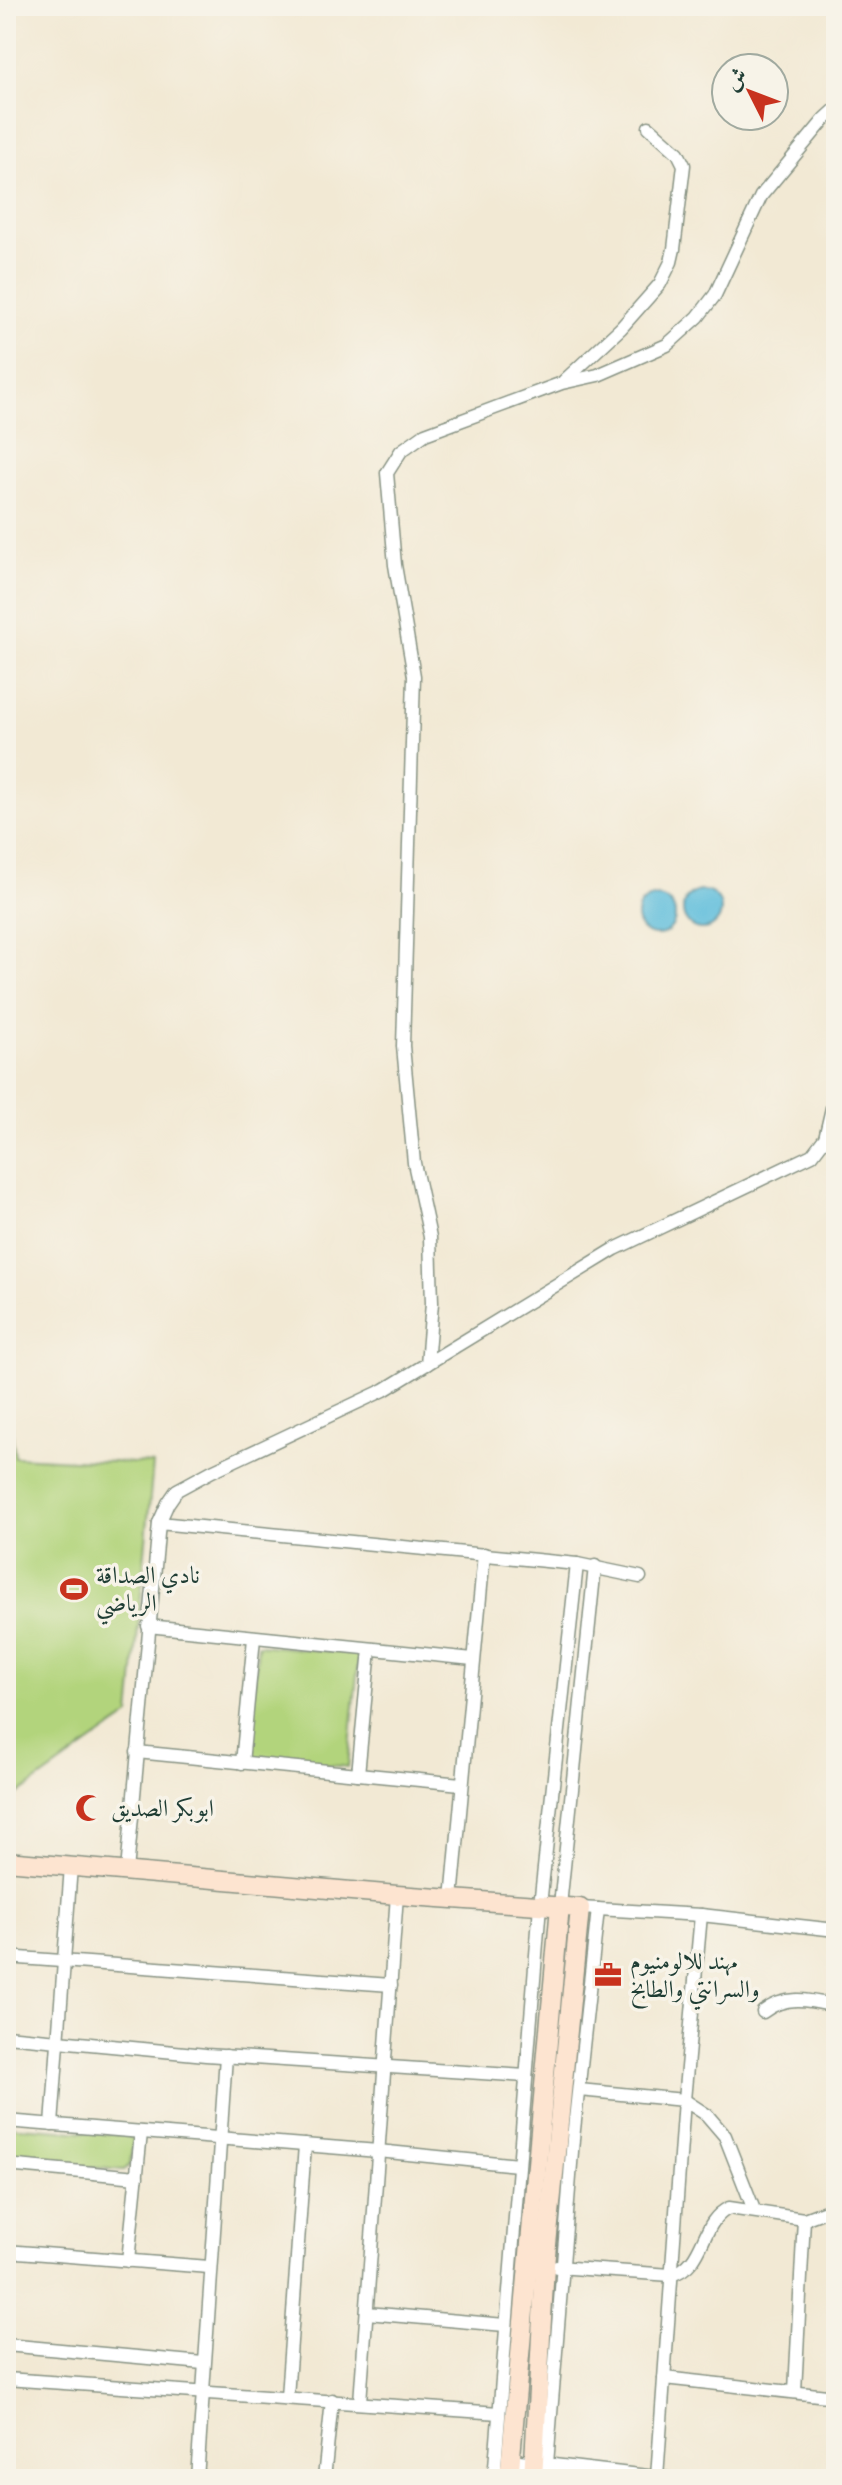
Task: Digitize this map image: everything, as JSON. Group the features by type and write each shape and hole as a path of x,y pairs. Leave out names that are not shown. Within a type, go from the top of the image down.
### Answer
{"street":[{"path":"427,1364 432,1303 430,1237 414,1163 403,1046 414,676 395,565 387,473 401,451 425,434 562,383 598,375 644,357 684,332 715,295 761,196 836,109"},
{"path":"562,383 642,306 660,284 671,262 684,165 678,153 649,127"},
{"path":"127,1871 159,1523 177,1490 384,1390 615,1249 812,1155 825,1138 836,1091"},
{"path":"159,1523 595,1566 640,1577"},
{"path":"452,1899 484,1554"},
{"path":"536,2265 518,2165 540,1905 577,1564"},
{"path":"538,2468 536,2265 560,1906 595,1566"},
{"path":"148,1626 473,1659"},
{"path":"242,1763 254,1638"},
{"path":"358,1774 370,1649"},
{"path":"137,1752 461,1784"},
{"path":"6,1861 397,1895 701,1915 836,1930"},
{"path":"52,2125 71,1866"},
{"path":"360,2402 397,1895"},
{"path":"494,2479 505,2325 536,2265 579,2090 589,1908"},
{"path":"509,2479 536,2265 589,1908"},
{"path":"657,2477 684,2100 701,1915"},
{"path":"6,1957 391,1985"},
{"path":"763,2012 775,2003 789,1999 836,2006"},
{"path":"6,2036 226,2056 526,2076"},
{"path":"197,2479 209,2267 226,2056"},
{"path":"579,2090 684,2100 707,2115 725,2136 754,2210"},
{"path":"6,2121 518,2165"},
{"path":"128,2261 141,2133"},
{"path":"287,2397 305,2145"},
{"path":"6,2165 137,2177"},
{"path":"536,2265 671,2275 688,2268 723,2210 737,2207 804,2219 836,2207"},
{"path":"795,2391 804,2219"},
{"path":"6,2251 209,2267"},
{"path":"367,2313 505,2325"},
{"path":"6,2345 203,2363"},
{"path":"664,2378 836,2397"},
{"path":"6,2379 499,2413"},
{"path":"324,2479 332,2400"},
{"path":"511,2460 538,2468 673,2479"},
{"path":"6,2475 59,2479"}],"green space":[{"name":"نادي الصداقة الرياضي","path":"6,1406 9,1406 15,1457 153,1464 130,1715 6,1803"},
{"path":"258,1645 359,1654 348,1767 247,1757"},
{"path":"6,2126 127,2135 133,2140 130,2165 124,2170 6,2161"}],"water":[{"path":"702,891 716,896 721,910 716,924 702,929 688,924 683,910 688,896"},
{"path":"656,897 670,902 675,916 670,930 656,935 642,930 637,916 642,902"}],"place":[{"name":"نادي الصداقة الرياضي","path":"74,1589"},
{"name":"ابوبكر الصديق","path":"89,1808"},
{"name":"مهند للالومنيوم والسرانتي والطابخ","path":"608,1975"}]}
